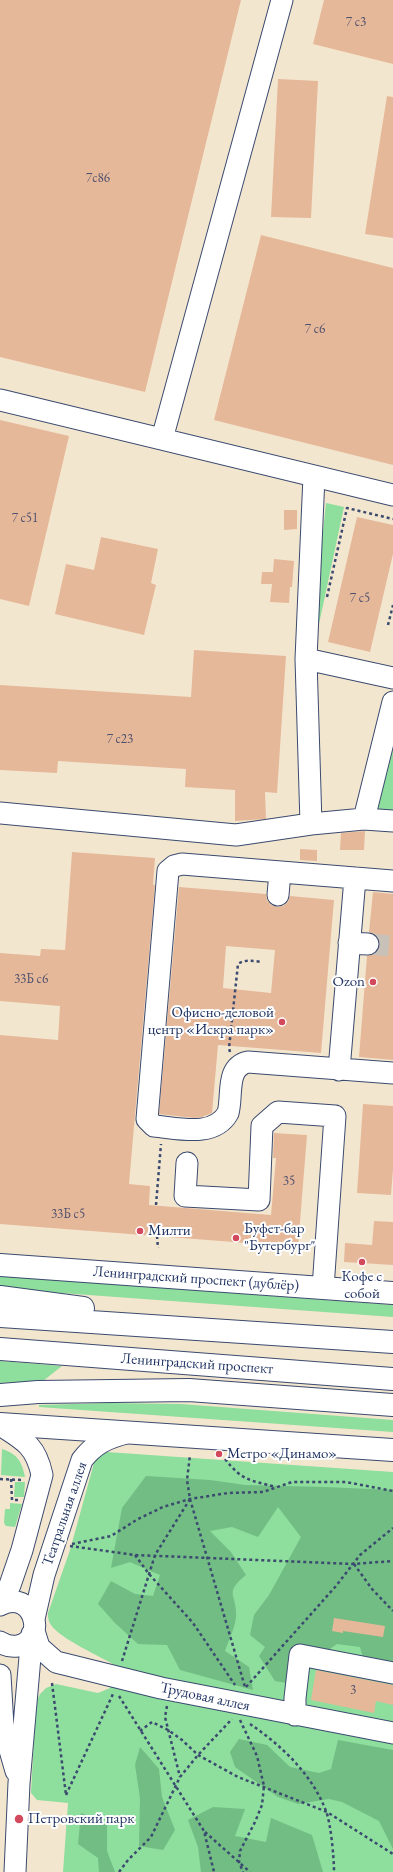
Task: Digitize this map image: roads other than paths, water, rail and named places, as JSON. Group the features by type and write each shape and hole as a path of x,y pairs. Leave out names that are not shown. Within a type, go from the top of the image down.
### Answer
{"main road":[{"name":"Ленинградский проспект (дублёр)","path":"0,1265 393,1293"},
{"path":"0,1298 82,1307 190,1329"},
{"path":"0,1316 393,1342"},
{"name":"Ленинградский проспект","path":"0,1349 393,1379"},
{"path":"0,1396 38,1392 189,1390 393,1405"},
{"path":"0,1424 393,1450"}],"street":[{"path":"162,439 282,0"},
{"path":"0,400 393,495"},
{"path":"310,824 306,659 314,476"},
{"path":"306,659 393,678"},
{"path":"364,819 390,729 393,702"},
{"path":"0,813 236,835 310,824 364,819 393,821"},
{"path":"393,881 182,864 174,866 168,871 147,1116 151,1125 162,1127 202,1130 210,1129 221,1124 228,1113 233,1073 238,1066 248,1062 306,1060 339,1070 393,1073"},
{"path":"278,895 280,872"},
{"path":"339,1070 359,944 355,878"},
{"path":"187,1163 185,1196 259,1200 262,1126 278,1112 335,1116 324,1288"},
{"name":"Театральная аллея","path":"0,1424 27,1442 37,1457 42,1475 36,1502 10,1586 0,1605"},
{"name":"Театральная аллея","path":"15,1872 19,1783 34,1628 44,1575 82,1460 94,1446 102,1441 127,1432"},
{"name":"Трудовая аллея","path":"0,1605 13,1602 22,1604 30,1610 39,1647 56,1662 161,1688 393,1733"},
{"path":"0,1642 7,1646 17,1646 25,1643 34,1628"},
{"path":"295,1715 300,1655 393,1673"},
{"path":"0,1674 2,1733 19,1783"}],"tunnel":[{"path":"368,944 393,946"}],"place":[{"name":"Ozon","path":"373,982"},
{"name":"Офисно-деловой центр «Искра парк»","path":"282,1022"},
{"name":"Милти","path":"140,1231"},
{"name":"Буфет-бар \"Бутербург\"","path":"236,1238"},
{"name":"Кофе с собой","path":"362,1262"},
{"name":"Метро «Динамо»","path":"219,1454"},
{"name":"Петровский парк","path":"19,1819"}]}
